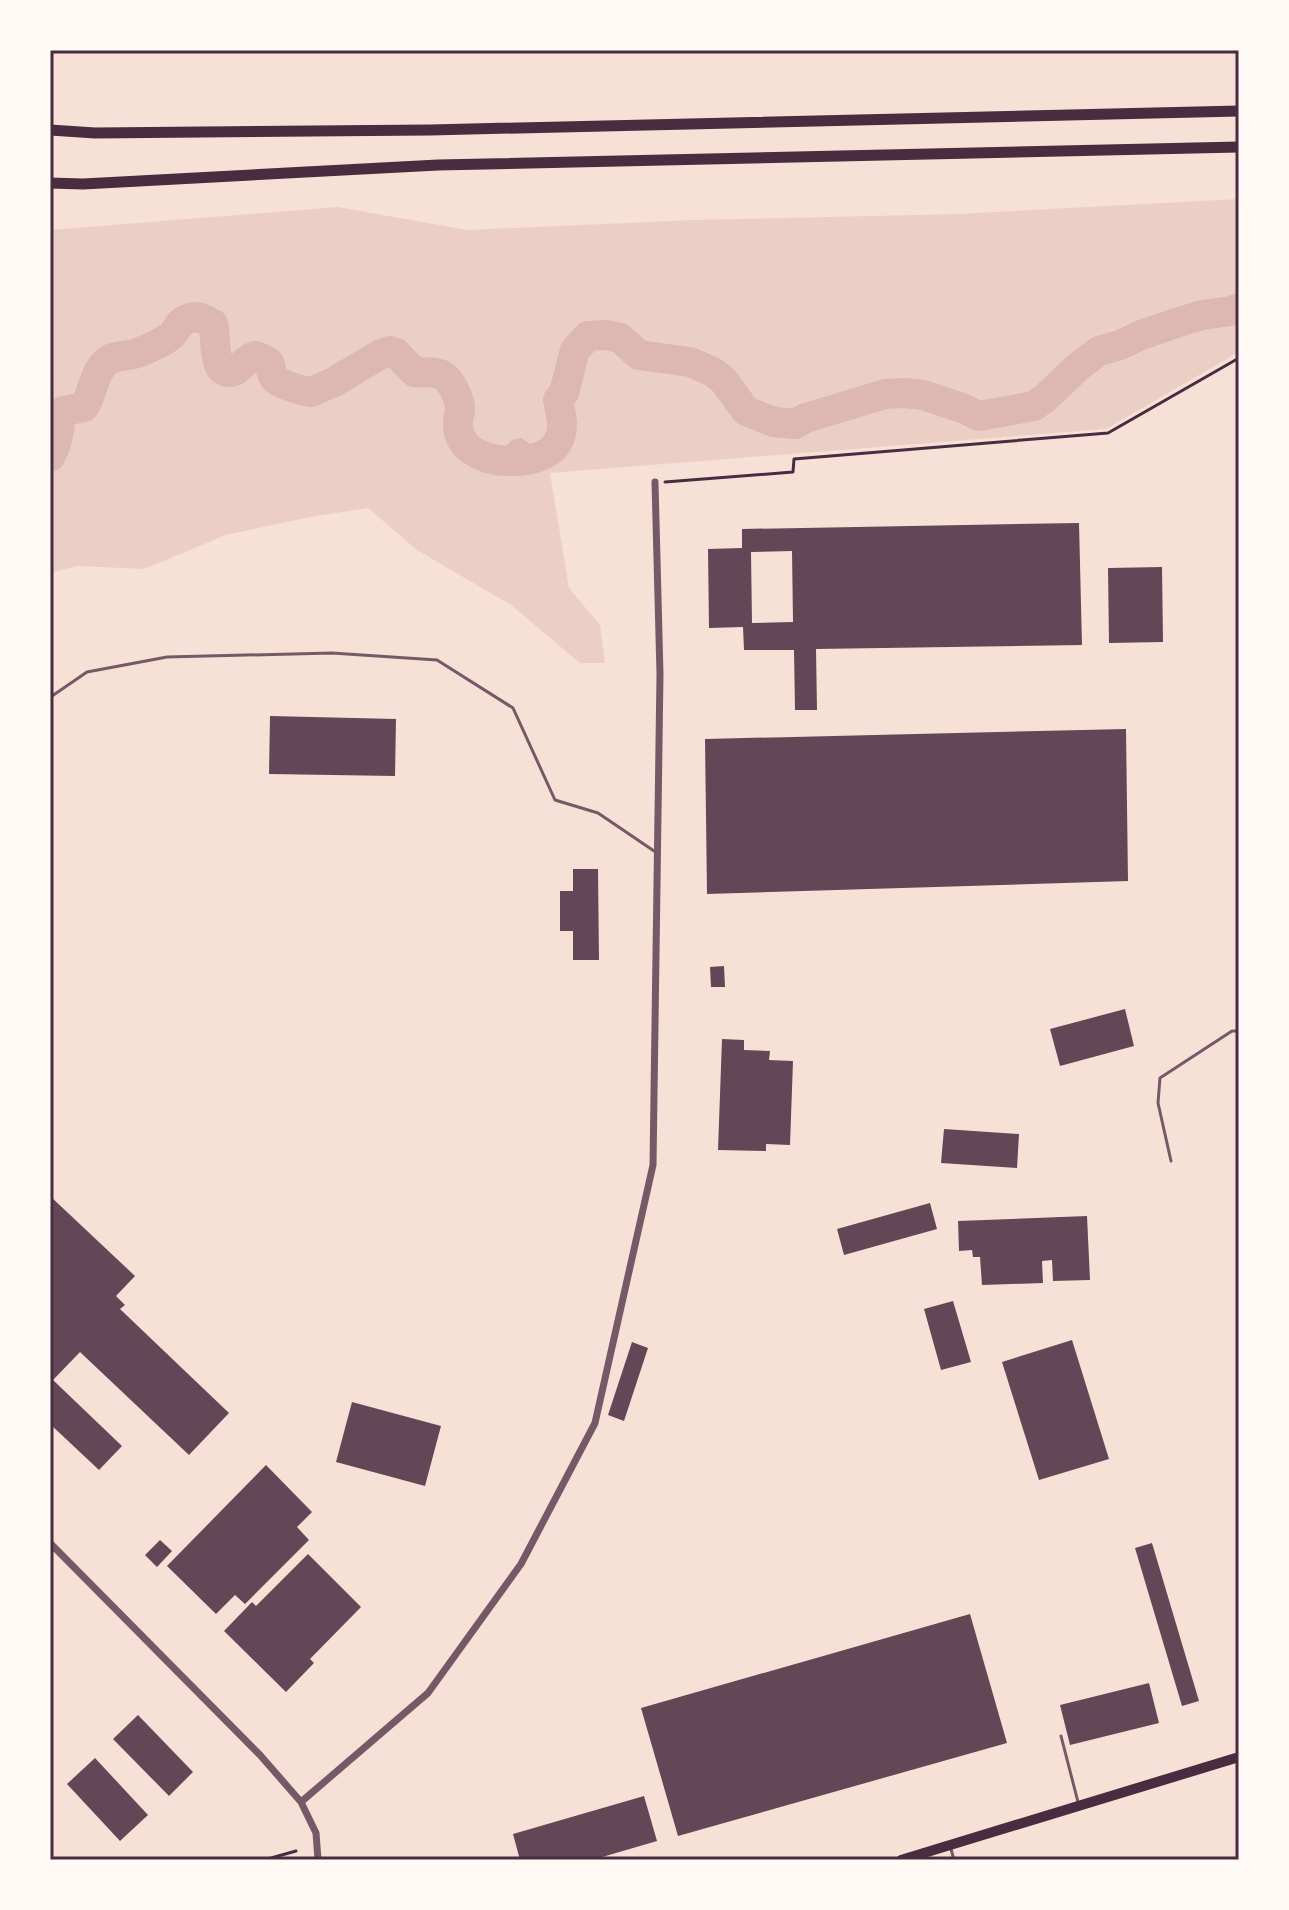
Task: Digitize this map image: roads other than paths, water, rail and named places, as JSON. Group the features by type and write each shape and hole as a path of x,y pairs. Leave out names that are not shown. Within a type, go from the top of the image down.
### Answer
{"main road":[{"path":"50,130 95,133 430,130 1239,111"},
{"path":"50,183 83,184 438,165 1239,147"},
{"path":"901,1860 1239,1757"}],"street":[{"path":"301,1802 428,1693 521,1564 595,1423 653,1165 660,674 655,482"},
{"path":"50,1543 260,1755 301,1802 316,1833 318,1860"}],"lane":[{"path":"52,696 87,672 167,657 332,653 437,660 513,708 555,800 598,813 657,853"},
{"path":"1171,1161 1158,1103 1160,1078 1232,1031 1239,1031"},
{"path":"1061,1736 1079,1806"},
{"path":"950,1845 954,1860"}],"waterway":[{"path":"50,457 64,411 84,407 105,363 156,345 171,336 182,322 193,317 213,324 216,355 222,369 234,371 255,356 269,363 276,380 311,392 381,354 396,353 414,372 437,373 448,380 460,405 460,436 471,450 487,458 515,461 541,456 558,442 562,424 558,400 564,393 575,350 588,336 620,338 639,355 690,362 713,372 724,381 746,411 774,422 795,424 885,394 923,395 979,416 1034,406 1099,351 1179,322 1239,308"}]}
